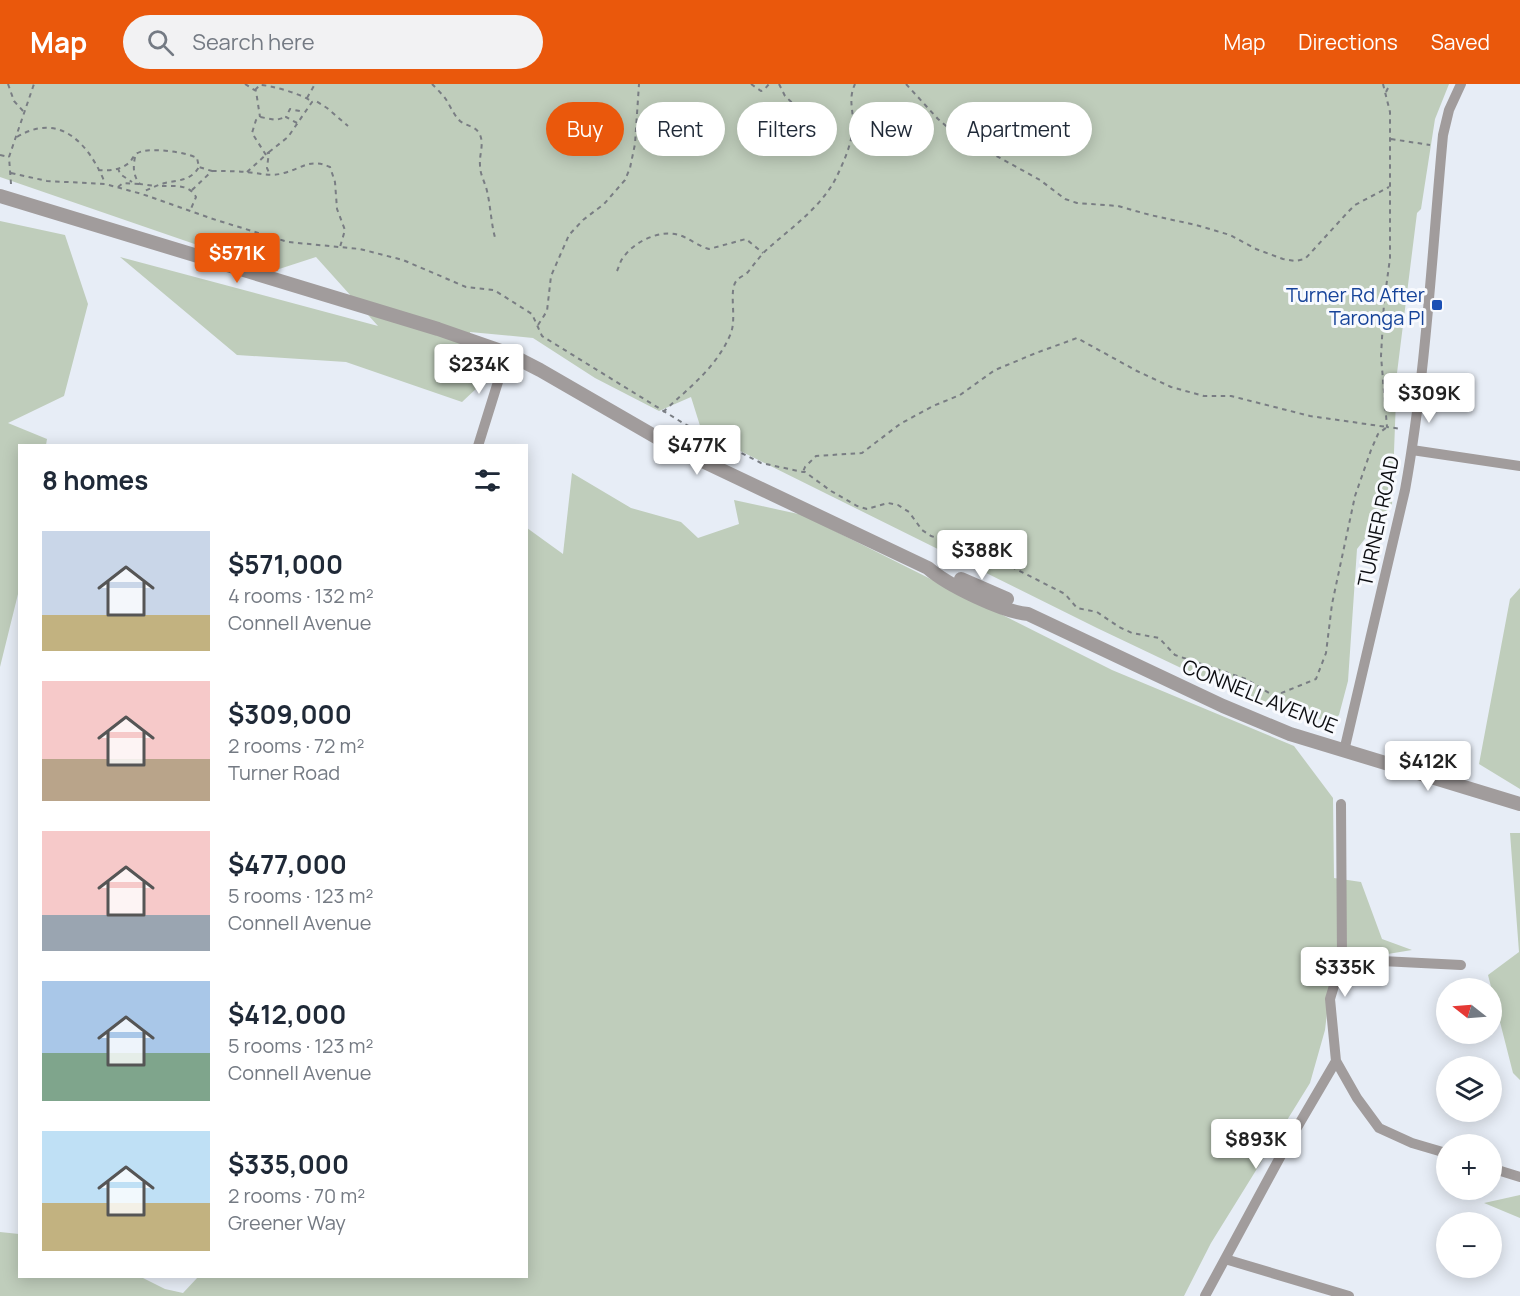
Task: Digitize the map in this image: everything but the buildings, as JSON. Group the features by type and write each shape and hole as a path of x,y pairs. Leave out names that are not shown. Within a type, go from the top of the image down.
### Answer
{"street":[{"name":"TURNER ROAD","path":"1344,751 1412,450 1442,146 1449,110 1461,84"},
{"name":"CONNELL AVENUE","path":"2,197 438,329 507,353 675,448 928,568 940,570 986,589 1018,605 1028,614 1250,717 1290,734 1520,804"},
{"path":"479,444 507,353"},
{"path":"1412,450 1520,466"},
{"path":"1341,804 1342,959 1330,999 1336,1061 1357,1098 1379,1128 1436,1151"},
{"path":"1342,959 1461,965"},
{"path":"1205,1296 1285,1148 1336,1061"},
{"path":"1502,1171 1520,1177"},
{"path":"1225,1259 1349,1296"}],"path":[{"path":"8,84 14,101 24,113"},
{"path":"2,197 12,182 9,157 34,84"},
{"path":"245,84 255,90 260,117"},
{"path":"307,98 315,84"},
{"path":"432,84 461,122 475,128 481,135 482,148 479,164 481,177 487,187 491,224 496,241"},
{"path":"538,325 547,311 551,276 569,235 573,229 604,204 625,180 635,144 639,84"},
{"path":"751,84 761,91 769,84"},
{"path":"779,84 785,96 791,102"},
{"path":"663,412 697,382 719,356 735,320 732,291 737,280 747,273 763,253 797,226 834,183 849,145 853,118 850,100 855,84"},
{"path":"906,84 953,132 1040,180 1065,199 1077,203 1118,206 1218,231 1283,259 1305,260 1355,205 1389,187"},
{"path":"1383,84 1390,112 1390,258 1383,303 1381,356 1387,427"},
{"path":"1385,93 1390,84"},
{"path":"255,90 260,85 268,85 307,98 312,102 316,101 348,126"},
{"path":"247,172 288,136 312,102"},
{"path":"260,117 276,120 286,117 290,110 304,112"},
{"path":"260,117 256,120 252,133 266,155"},
{"path":"286,117 297,123"},
{"path":"17,137 35,128 46,127 68,133 82,144 105,184"},
{"path":"1390,138 1442,146"},
{"path":"98,170 110,171 131,161 136,154 153,151 190,154 197,158 199,168 195,174 184,180 140,193"},
{"path":"269,152 267,168 270,175"},
{"path":"136,154 133,167 135,179 140,184"},
{"path":"0,155 9,157"},
{"path":"199,168 270,175 282,174 306,164 319,162 330,167 337,209 345,230 340,247"},
{"path":"118,168 120,174 134,184"},
{"path":"192,190 212,171"},
{"path":"11,173 47,181 105,184 118,187 288,242 360,249 402,260 466,287 494,290 532,314 542,336 663,412 761,463 803,472 857,506 867,509 888,503 898,505 909,512 922,530 932,536 954,543 983,546 1008,565 1065,594 1077,608 1097,612 1132,633 1160,638 1175,655 1246,679 1274,696 1316,679 1326,653 1332,604 1355,496 1378,434 1387,427"},
{"path":"118,187 123,183 183,186 192,190 196,197 190,211"},
{"path":"617,271 622,258 633,247 646,239 660,235 676,234 709,249 746,239 763,253"},
{"path":"803,472 805,466 816,456 862,453 900,424 933,406 960,395 995,370 1077,338 1171,387 1204,396 1231,396 1310,416 1414,431"}],"green space":[{"path":"0,84 1449,84 1435,119 1421,209 1417,213 1397,373 1392,504 1357,549 1348,681 1339,715 1331,723 1221,687 1097,628 702,432 691,397 659,411 595,378 533,338 470,332 478,387 462,402 346,362 237,355 120,257 378,326 316,257 273,271 0,177"},
{"path":"0,221 65,235 88,304 64,396 8,423 47,439 46,444 18,444 18,594 0,667"},
{"path":"572,473 631,508 681,522 698,538 739,524 734,500 803,515 1112,670 1294,746 1333,798 1334,878 1361,882 1382,939 1412,950 1333,963 1325,1030 1310,1083 1211,1243 1184,1296 0,1296 0,1232 18,1234 18,1278 143,1278 165,1289 183,1293 197,1278 528,1278 528,529 563,554"},
{"path":"1520,588 1520,789 1479,764 1510,599"},
{"path":"1510,833 1520,833 1520,1080 1513,1073 1502,1030 1502,978 1489,978 1488,975 1519,952"},
{"path":"1520,1195 1520,1218 1484,1203"}],"place":[{"name":"Turner Rd After Taronga Pl","path":"1437,305"}]}
